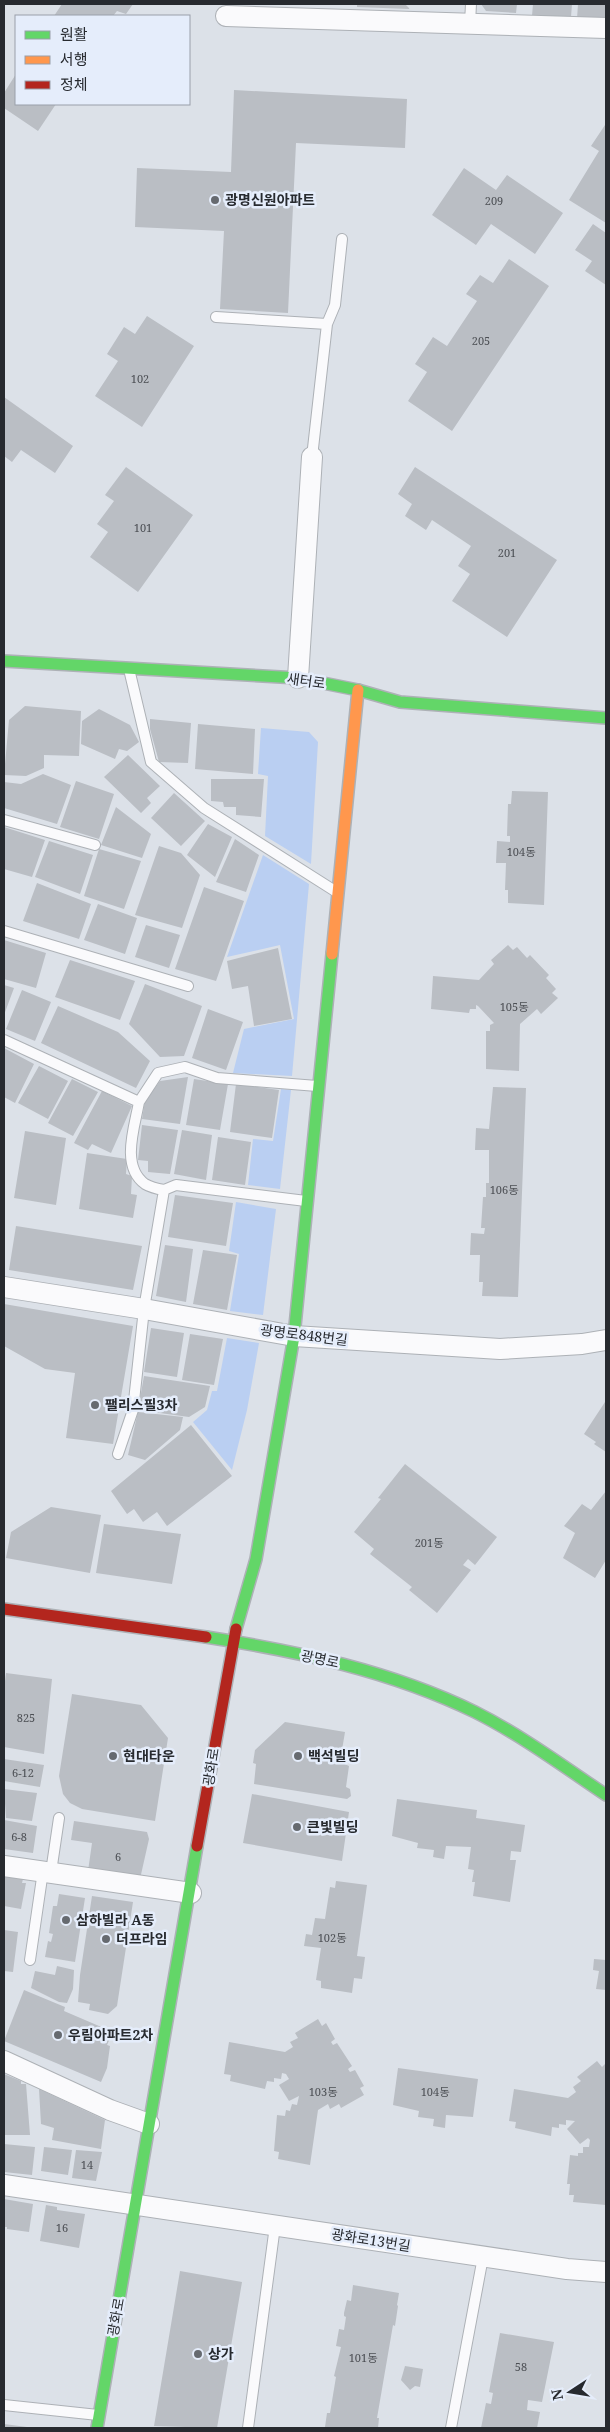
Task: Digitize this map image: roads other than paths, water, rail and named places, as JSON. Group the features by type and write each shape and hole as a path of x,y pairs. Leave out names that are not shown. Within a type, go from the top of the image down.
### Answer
{"street":[{"path":"226,16 470,14 606,28"},
{"path":"298,678 312,457"},
{"name":"새터로","path":"4,660 298,678 358,690 400,702 606,718"},
{"name":"광화로","path":"97,2428 191,1893 232,1642 256,1559 294,1336 358,690"},
{"name":"광명로848번길","path":"4,1287 144,1309 294,1336 500,1349 582,1344 606,1340"},
{"name":"광명로","path":"4,1609 232,1642 338,1662 398,1680 456,1703 506,1728 606,1796"},
{"path":"4,1866 191,1893"},
{"path":"4,2061 110,2110 149,2124"},
{"path":"4,2185 135,2205"},
{"name":"광화로13번길","path":"135,2205 482,2257 567,2269 606,2272"}],"lane":[{"path":"312,457 327,324 334,306 342,239"},
{"path":"216,317 327,324"},
{"path":"129,668 151,762 204,808 338,892"},
{"path":"4,820 95,845"},
{"path":"4,931 188,986"},
{"path":"4,1040 139,1102"},
{"path":"307,1201 176,1185 164,1190 145,1184 132,1169 131,1150 139,1102 158,1073 185,1067 217,1078 319,1086"},
{"path":"118,1454 132,1410 144,1309 164,1190"},
{"path":"30,1960 59,1818"},
{"path":"248,2428 274,2226"},
{"path":"450,2428 482,2257"},
{"path":"4,2405 99,2415"}],"place":[{"name":"광명신원아파트","path":"215,200"},
{"name":"팰리스필3차","path":"95,1405"},
{"name":"현대타운","path":"113,1756"},
{"name":"백석빌딩","path":"298,1756"},
{"name":"큰빛빌딩","path":"297,1827"},
{"name":"삼하빌라 A동","path":"66,1920"},
{"name":"더프라임","path":"106,1939"},
{"name":"우림아파트2차","path":"58,2035"},
{"name":"상가","path":"198,2354"}]}
